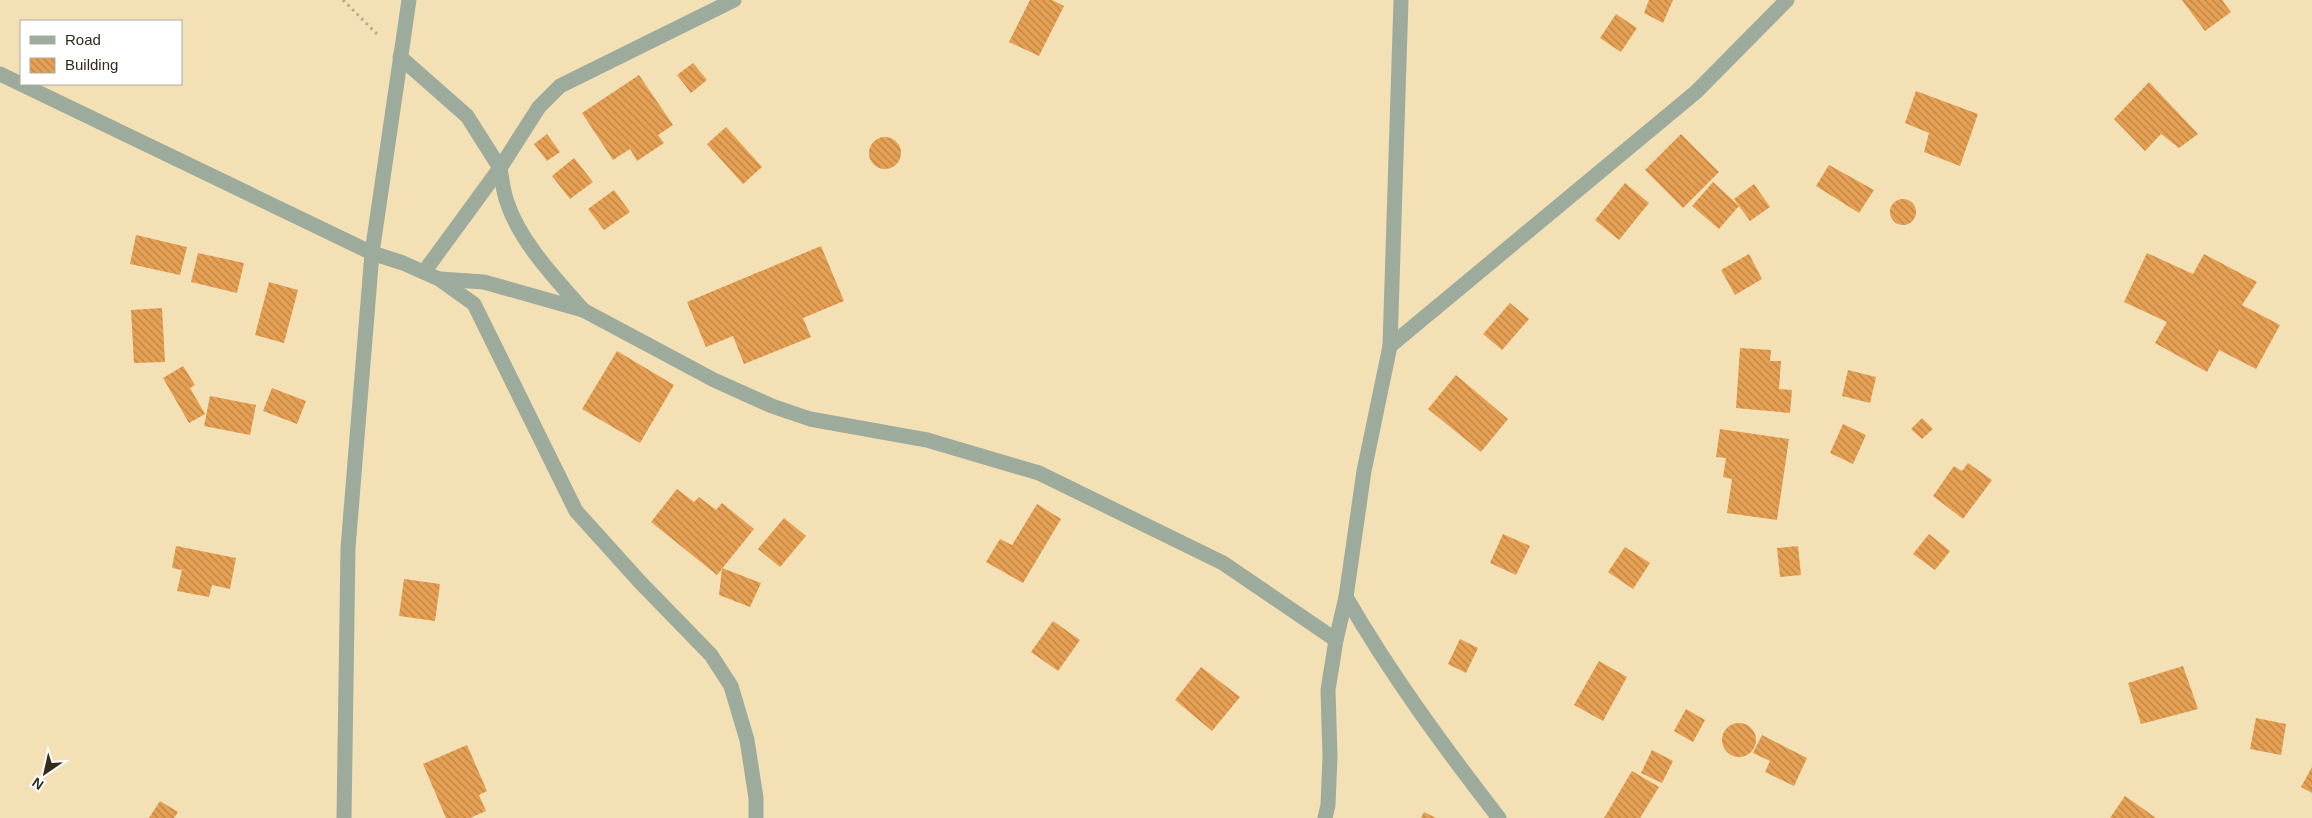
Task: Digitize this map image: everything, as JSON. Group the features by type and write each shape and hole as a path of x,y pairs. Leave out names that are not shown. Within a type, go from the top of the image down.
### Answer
{"street":[{"path":"344,818 348,548 372,253 409,0"},
{"path":"424,272 500,168 539,107 560,86 734,0"},
{"path":"1325,818 1328,804 1330,757 1328,690 1336,640 1346,597 1364,471 1390,346 1401,0"},
{"path":"1390,346 1696,92 1787,0"},
{"path":"400,57 467,116 500,168 507,202 520,228 545,266 583,310"},
{"path":"0,74 20,84"},
{"path":"23,85 372,253 439,279 474,304 576,511 640,582 711,655 731,686 747,740 756,798 756,818"},
{"path":"439,279 484,282 583,310 714,380 772,406 810,419 926,440 1039,473 1223,563 1336,640"},
{"path":"1346,597 1378,652 1456,763 1499,818"}],"path":[{"path":"343,0 400,57"}],"building":[{"path":"1030,0 1052,0 1064,6 1039,56 1009,42"},
{"path":"1649,0 1673,0 1663,23 1644,13"},
{"path":"2182,0 2222,0 2231,12 2205,31"},
{"path":"1616,14 1637,28 1621,52 1600,38"},
{"path":"693,63 707,80 691,93 677,75"},
{"path":"639,75 673,125 658,135 664,143 637,161 630,149 613,160 582,113"},
{"path":"2149,82 2198,134 2179,148 2161,134 2145,151 2114,119"},
{"path":"1916,91 1978,114 1960,166 1924,152 1929,133 1905,123"},
{"path":"726,127 762,167 743,184 707,144"},
{"path":"547,134 560,152 547,161 534,144"},
{"path":"1681,134 1719,172 1683,208 1645,170"},
{"path":"885,137 896,142 901,153 896,164 885,169 874,164 869,153 874,142"},
{"path":"574,158 593,182 570,199 552,176"},
{"path":"1829,165 1874,190 1859,213 1816,186"},
{"path":"1713,182 1739,206 1719,229 1692,206"},
{"path":"1625,183 1649,203 1619,240 1595,220"},
{"path":"1754,184 1770,207 1750,221 1734,199"},
{"path":"614,190 630,212 604,230 588,209"},
{"path":"1903,199 1912,203 1916,212 1912,221 1903,225 1894,221 1890,212 1894,203"},
{"path":"136,235 187,247 180,275 130,264"},
{"path":"821,246 844,301 803,318 811,337 744,364 733,336 706,347 687,302"},
{"path":"198,253 244,263 237,293 191,282"},
{"path":"2147,253 2193,274 2204,254 2257,282 2242,305 2280,325 2256,369 2219,350 2207,372 2155,343 2167,322 2124,302"},
{"path":"1749,254 1762,279 1735,295 1721,270"},
{"path":"269,282 298,290 284,343 255,335"},
{"path":"1510,303 1529,319 1502,350 1483,334"},
{"path":"162,308 165,362 134,363 131,310"},
{"path":"1740,348 1771,350 1770,361 1781,361 1779,389 1792,390 1790,413 1736,408"},
{"path":"617,351 674,385 640,443 582,409"},
{"path":"183,366 195,385 190,388 205,414 189,423 163,378"},
{"path":"1848,370 1876,377 1870,403 1842,396"},
{"path":"1456,375 1508,419 1481,452 1428,409"},
{"path":"272,388 306,401 297,424 263,411"},
{"path":"210,396 256,405 250,435 204,426"},
{"path":"1922,418 1933,429 1922,439 1911,429"},
{"path":"1843,424 1866,435 1853,464 1830,453"},
{"path":"1720,429 1789,439 1777,520 1727,513 1732,479 1723,477 1726,458 1716,457"},
{"path":"1968,463 1992,480 1963,519 1933,496 1954,466 1962,471"},
{"path":"677,489 694,502 699,497 716,510 722,503 754,529 717,575 651,522"},
{"path":"1037,504 1061,519 1023,583 986,562 1000,539 1012,545"},
{"path":"784,518 806,536 780,567 758,549"},
{"path":"1503,534 1530,546 1516,575 1490,563"},
{"path":"1929,534 1950,551 1935,570 1913,554"},
{"path":"176,546 236,558 230,589 212,585 209,597 177,591 182,570 172,568"},
{"path":"1798,546 1801,575 1780,577 1777,548"},
{"path":"1625,547 1650,563 1633,589 1608,572"},
{"path":"722,568 761,583 750,607 719,595"},
{"path":"404,579 440,584 435,621 399,616"},
{"path":"1053,621 1080,640 1058,671 1031,652"},
{"path":"1460,639 1478,648 1466,673 1448,664"},
{"path":"1599,661 1627,677 1603,721 1574,705"},
{"path":"2183,666 2198,709 2141,724 2128,683"},
{"path":"1201,667 1240,697 1212,731 1175,700"},
{"path":"1686,709 1705,720 1693,742 1674,731"},
{"path":"2256,718 2286,724 2281,755 2250,749"},
{"path":"1739,723 1751,728 1756,740 1751,752 1739,757 1727,752 1722,740 1727,728"},
{"path":"1762,735 1807,758 1794,786 1765,772 1770,761 1753,753"},
{"path":"467,745 487,791 479,795 486,811 470,818 446,818 423,764"},
{"path":"1652,750 1673,761 1662,783 1641,773"},
{"path":"2312,767 2312,793 2301,787"},
{"path":"1632,771 1659,787 1640,818 1604,818"},
{"path":"2125,796 2156,818 2110,818"},
{"path":"160,801 178,812 174,818 149,818"},
{"path":"1424,812 1436,818 1421,818"}]}
